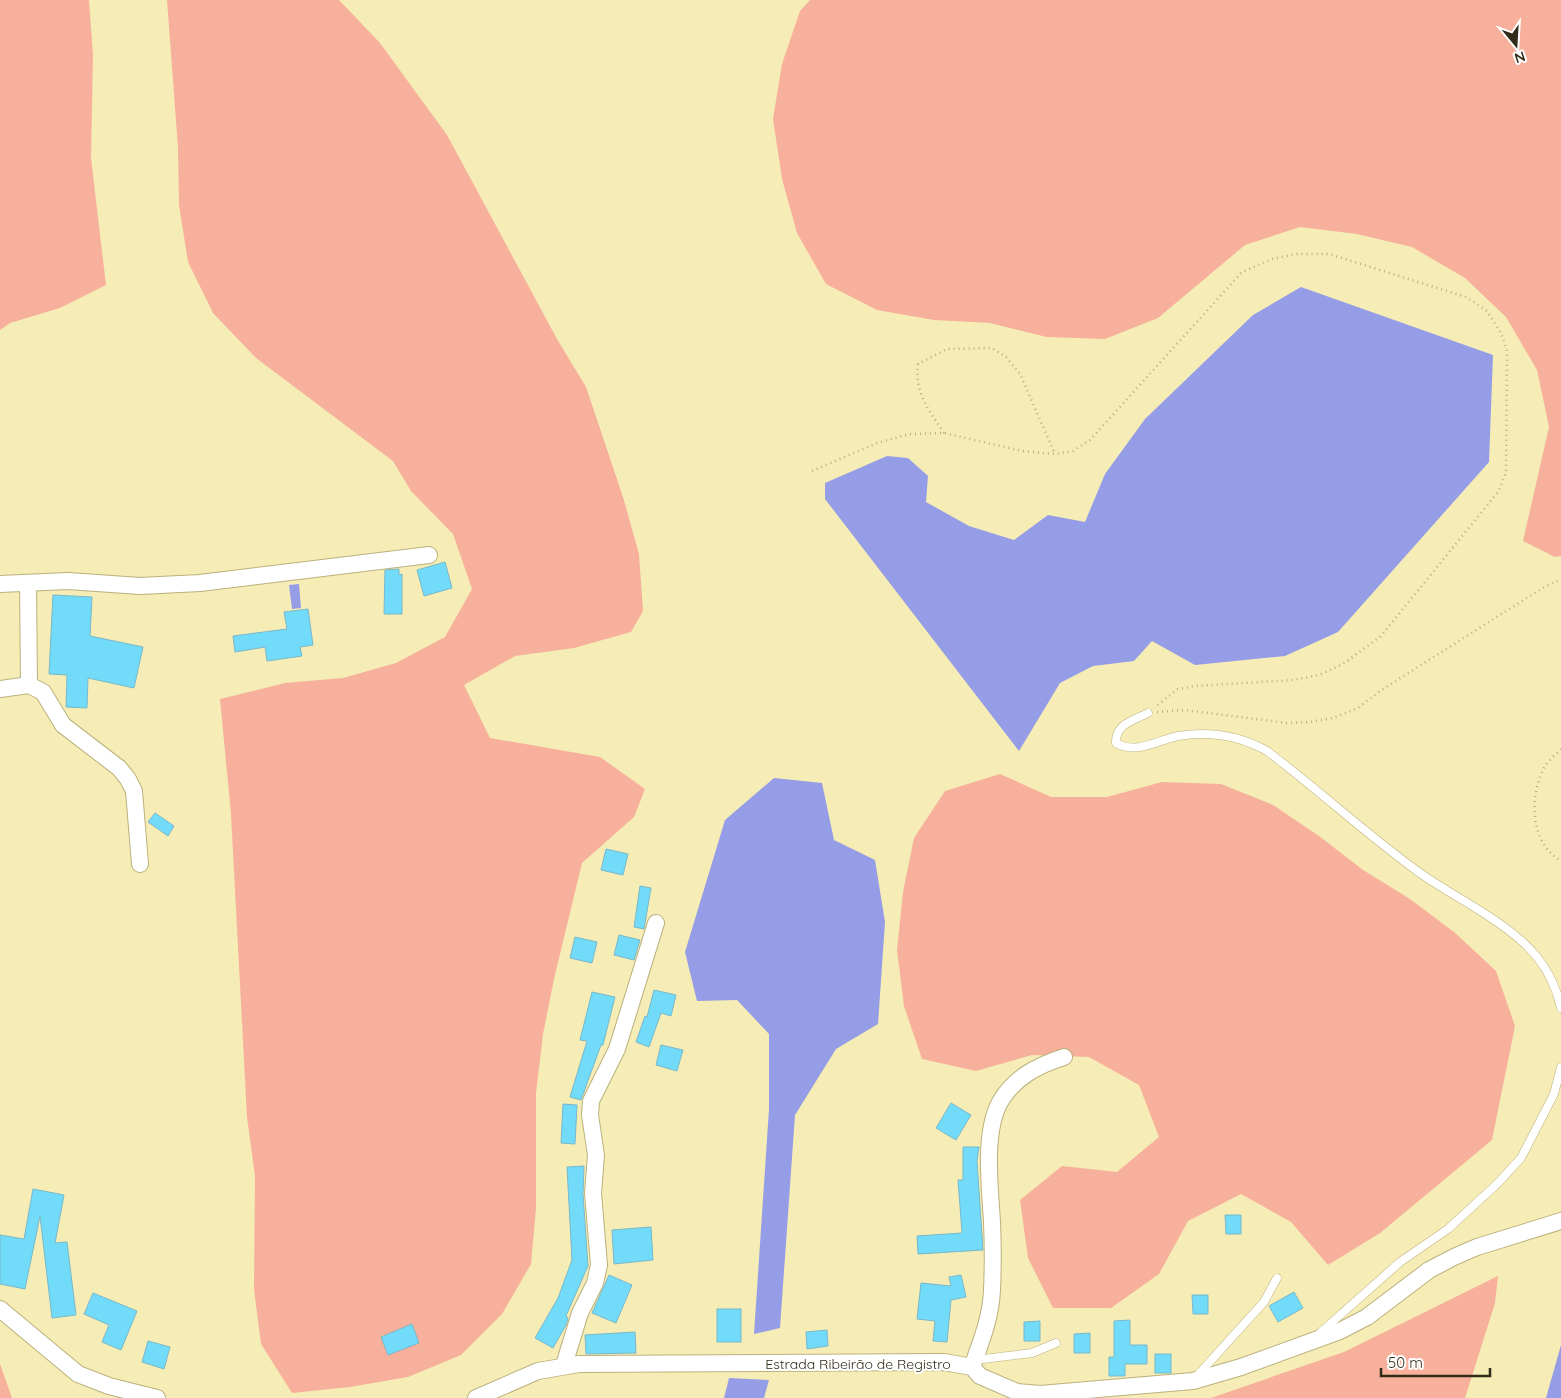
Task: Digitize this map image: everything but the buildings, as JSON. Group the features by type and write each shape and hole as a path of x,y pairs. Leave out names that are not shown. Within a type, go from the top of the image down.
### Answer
{"street":[{"path":"0,584 68,581 140,586 200,583 429,556"},
{"path":"28,583 29,685"},
{"path":"0,689 29,685 43,692 63,725 119,768 128,779 134,791 140,864"},
{"path":"564,1366 580,1313 595,1283 599,1265 593,1193 596,1155 590,1115 591,1101 617,1049 656,923"},
{"path":"973,1364 985,1333 992,1293 990,1151 992,1121 1000,1101 1018,1080 1040,1065 1064,1057"},
{"name":"Estrada Ribeirão de Registro","path":"476,1398 538,1371 564,1366 944,1362 973,1364 980,1376 1000,1386 1017,1392 1040,1394 1193,1381 1308,1344 1367,1317 1415,1279 1454,1257 1477,1247 1561,1221"},
{"path":"0,1309 69,1368 110,1392 157,1398"}],"lane":[{"path":"1148,713 1121,726 1116,734 1116,743 1124,747 1135,748 1179,736 1232,736 1249,741 1267,751 1408,864 1447,892 1505,927 1537,956 1554,984 1561,1008"},
{"path":"1308,1344 1400,1262 1448,1229 1497,1184 1521,1158 1554,1094 1561,1067"},
{"path":"1193,1381 1264,1302 1277,1278"},
{"path":"973,1364 1032,1353 1056,1343"}],"path":[{"path":"812,471 877,443 910,434 944,433 1022,450 1055,454 1073,451 1090,440 1242,272 1272,259 1296,254 1329,254 1466,296 1487,311 1501,333 1507,351 1506,473 1498,492 1381,636 1343,664 1319,675 1293,680 1195,686 1178,689 1148,713"},
{"path":"944,433 924,404 916,382 918,364 947,349 992,348 1006,357 1020,374 1055,454"},
{"path":"1148,713 1184,710 1287,723 1333,718 1358,708 1469,635 1561,579"},
{"path":"1561,749 1546,765 1536,791 1534,814 1539,833 1551,855 1561,861"}],"shaded area":[{"path":"0,0 89,0 93,55 91,158 106,285 60,308 10,323 0,330"},
{"path":"167,0 339,0 380,43 447,135 557,339 586,387 623,497 639,554 643,611 631,632 574,648 515,656 464,685 490,738 600,757 645,789 634,817 582,863 554,979 543,1034 536,1093 536,1208 531,1264 502,1314 461,1355 408,1377 350,1387 292,1393 261,1344 254,1289 255,1176 247,1117 231,814 220,699 285,683 343,678 396,663 445,637 472,589 453,534 411,491 393,461 256,358 213,313 188,262 179,205 178,148"},
{"path":"810,0 1561,0 1561,556 1555,557 1523,541 1549,427 1537,370 1506,317 1465,278 1412,247 1357,234 1300,227 1245,245 1158,318 1105,339 1047,337 990,323 934,320 877,310 826,284 797,233 782,179 773,119 782,64 800,11"},
{"path":"1000,774 1051,797 1107,797 1162,782 1221,784 1273,805 1319,836 1363,870 1410,899 1454,932 1496,971 1515,1026 1492,1140 1380,1233 1328,1265 1291,1222 1241,1194 1188,1221 1159,1274 1111,1308 1053,1308 1028,1258 1020,1200 1062,1166 1117,1172 1159,1137 1139,1085 1089,1057 1032,1055 976,1071 922,1059 904,1006 897,950 903,892 914,838 945,791"},
{"path":"1498,1276 1495,1303 1465,1398 1211,1398 1344,1352"},
{"path":"0,1364 12,1398 0,1398"}],"water":[{"path":"1301,287 1493,355 1489,462 1338,632 1285,656 1195,665 1152,641 1134,661 1093,666 1060,683 1019,751 825,499 825,483 887,456 908,458 928,476 926,502 969,526 1014,540 1048,515 1085,522 1105,474 1145,419 1253,315"},
{"path":"299,584 301,608 292,609 289,585"},
{"path":"774,778 822,783 834,840 875,860 885,922 878,1024 836,1049 795,1115 780,1328 754,1334 769,1109 769,1034 737,1000 697,1001 685,952 725,820"},
{"path":"1561,1345 1561,1398 1546,1398"},
{"path":"729,1378 769,1380 764,1398 724,1398"}]}
